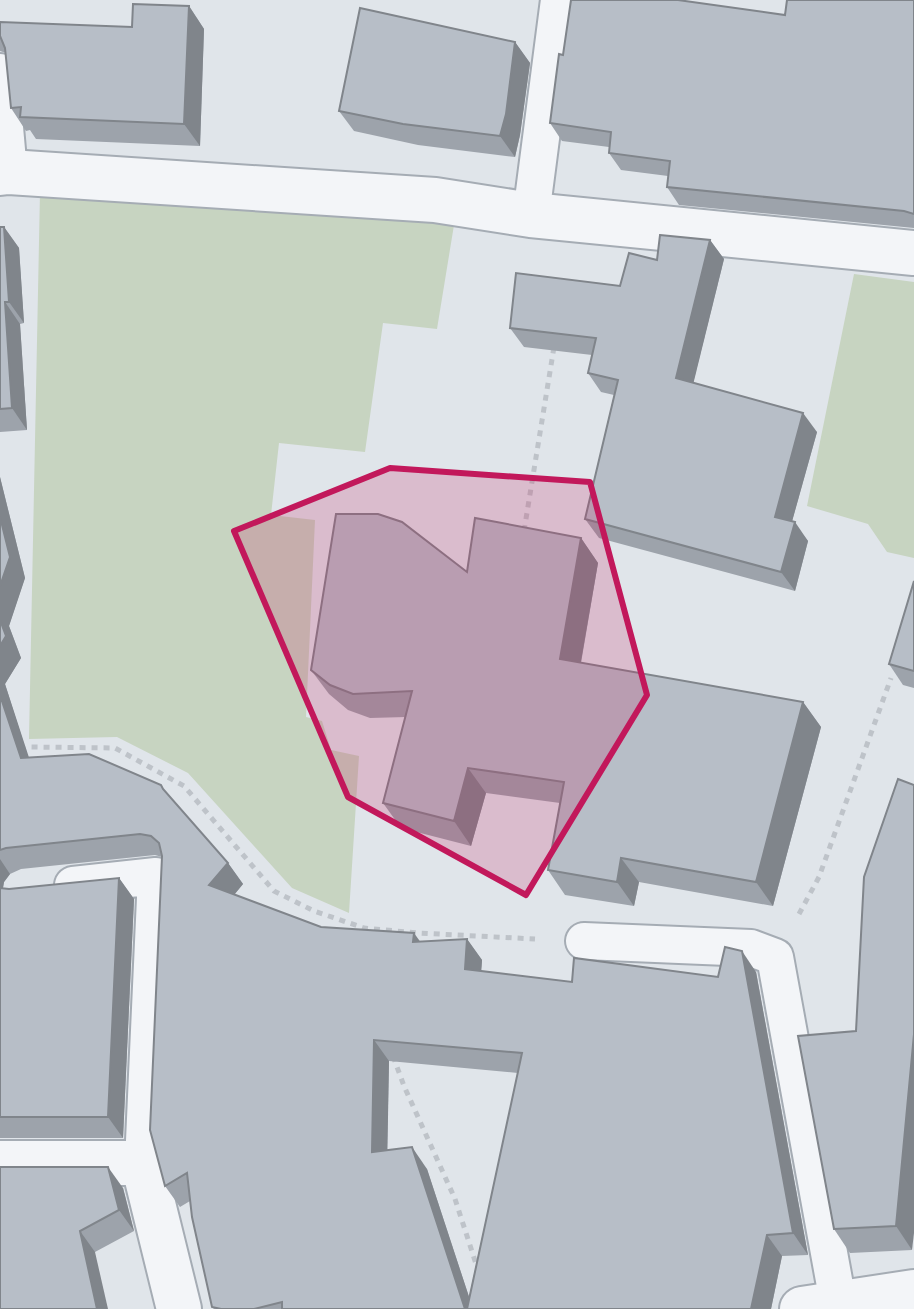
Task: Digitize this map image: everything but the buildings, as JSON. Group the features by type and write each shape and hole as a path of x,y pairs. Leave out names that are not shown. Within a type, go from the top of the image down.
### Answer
{"street":[{"path":"4,172 435,200 531,215 914,253"},
{"path":"0,1163 143,1163 179,1309"},
{"path":"820,1306 914,1292"}],"lane":[{"path":"531,215 559,0"},
{"path":"0,72 4,172"},
{"path":"37,889 156,876 143,1163"},
{"path":"584,941 751,948 775,957 820,1306"}],"path":[{"path":"523,534 554,345"},
{"path":"775,957 819,877 891,678"},
{"path":"15,751 30,747 115,748 184,786 274,891 314,911 364,928 584,941"},
{"path":"363,941 364,928"},
{"path":"393,1056 455,1199 478,1271"}],"highlighted area":[{"path":"390,468 590,482 647,695 526,895 348,797 234,531"}],"green space":[{"path":"40,192 336,205 454,225 437,329 383,323 365,452 279,443 271,515 315,520 306,717 322,721 331,750 359,756 349,913 292,888 188,773 117,737 29,739"},
{"path":"854,274 914,282 914,558 887,552 868,524 807,506"}]}
